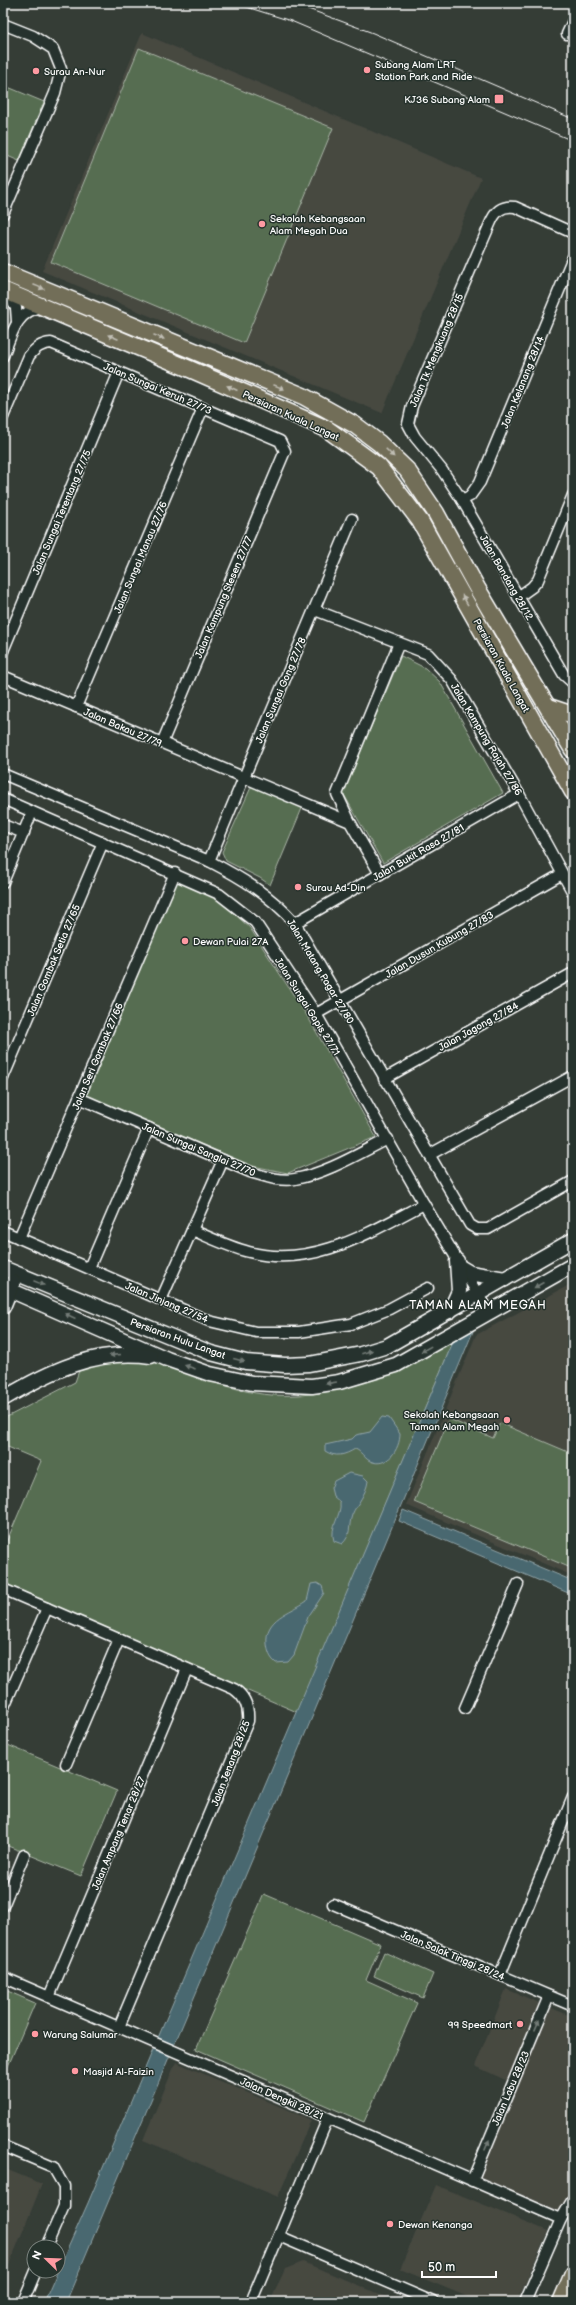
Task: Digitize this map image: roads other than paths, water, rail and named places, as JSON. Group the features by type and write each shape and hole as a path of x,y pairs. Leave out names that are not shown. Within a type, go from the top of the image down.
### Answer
{"main road":[{"name":"Persiaran Kuala Langat","path":"3,272 303,396 356,425 380,443 407,470 436,514 477,588 549,707 569,734 573,750"},
{"name":"Persiaran Kuala Langat","path":"4,291 192,370 327,429 379,467 420,521 573,792"},
{"path":"515,689 522,694 542,724 558,735 569,734"},
{"path":"549,707 573,715"},
{"path":"569,734 561,741 559,752 571,778 573,788"},
{"name":"Persiaran Hulu Langat","path":"3,1268 211,1353 246,1362 266,1364 309,1364 361,1354 387,1346 573,1240"},
{"path":"459,1264 470,1273 505,1278"},
{"path":"450,1311 457,1300 459,1287 459,1264"},
{"name":"Persiaran Hulu Langat","path":"7,1288 167,1359 210,1374 252,1383 312,1386 369,1374 396,1365 573,1265"},
{"path":"3,1307 7,1288 16,1274"},
{"path":"3,1399 32,1382 85,1360 112,1355 137,1354 167,1359"},
{"path":"561,2302 573,2274"}],"street":[{"path":"567,34 573,21"},
{"path":"3,24 33,36 53,49 61,69 60,80 55,93 3,214"},
{"name":"Jalan Tk Mengkuang 28/15","path":"442,470 410,431 408,424 409,415 490,224 499,209 507,206 514,207 573,232"},
{"name":"Jalan Kelanang 28/14","path":"462,500 470,496 480,482 573,256"},
{"path":"4,291 16,308 17,322"},
{"path":"3,356 17,322 31,309 41,307"},
{"name":"Jalan Sungai Keruh 27/73","path":"3,417 29,356 36,348 51,342 280,441 285,451"},
{"name":"Jalan Sungai Terentang 27/75","path":"3,651 119,372"},
{"name":"Jalan Sungai Manau 27/76","path":"76,707 203,408"},
{"name":"Jalan Kampung Stesen 27/77","path":"162,743 285,451"},
{"name":"Jalan Bandang 28/12","path":"442,470 462,500 564,675 573,683"},
{"path":"518,597 529,590 538,580 573,495"},
{"name":"Jalan Sungai Gong 27/78","path":"209,861 242,778 315,610 352,519"},
{"name":"Jalan Kampung Rajah 27/86","path":"315,610 428,654 452,680 520,794 573,893"},
{"path":"380,874 350,822 337,794 399,643"},
{"name":"Jalan Bakau 27/79","path":"3,676 242,778 350,822"},
{"name":"Jalan Matang Pagar 27/80","path":"3,774 209,861 241,877 278,904 295,923 384,1079 429,1154 464,1218 477,1229 488,1229 573,1181"},
{"name":"Jalan Bukit Rasa 27/81","path":"295,923 520,794"},
{"name":"Jalan Sungai Gapis 27/71","path":"3,800 175,873 219,894 255,922 316,1014 424,1204 489,1313"},
{"path":"3,882 32,812"},
{"path":"3,825 24,833"},
{"name":"Jalan Gombak Setia 27/65","path":"3,1078 103,842"},
{"name":"Jalan Seri Gombak 27/66","path":"19,1238 175,873"},
{"name":"Jalan Dusun Kubung 27/83","path":"316,1014 340,1002 562,874"},
{"name":"Jalan Jagong 27/84","path":"384,1079 573,973"},
{"path":"429,1154 573,1076"},
{"name":"Jalan Sungai Sanglai 27/70","path":"79,1098 250,1172 273,1179 294,1179 320,1172 388,1139"},
{"path":"89,1268 149,1128"},
{"path":"161,1300 223,1160"},
{"path":"192,1230 249,1252 272,1256 307,1255 355,1240 424,1204"},
{"name":"Jalan Jinjang 27/54","path":"3,1232 209,1321 256,1332 299,1332 351,1324 389,1309 428,1288"},
{"path":"465,1708 518,1584"},
{"name":"Jalan Jenang 28/25","path":"3,1589 240,1693 247,1705 248,1721 119,2027"},
{"path":"3,1709 47,1608"},
{"path":"66,1764 119,1639"},
{"name":"Jalan Ampang Tenar 28/27","path":"49,1997 187,1669"},
{"path":"500,1975 573,1797"},
{"path":"3,1906 24,1855"},
{"name":"Jalan Salak Tinggi 28/24","path":"333,1904 573,2006"},
{"name":"Jalan Dengkil 28/21","path":"3,1977 561,2219"},
{"name":"Jalan Labu 28/23","path":"472,2181 549,1996"},
{"path":"251,2302 328,2118"},
{"path":"3,2146 53,2168 64,2186 64,2206 50,2239"},
{"path":"525,2302 561,2219 573,2199"},
{"path":"278,2236 433,2302"},
{"path":"23,2302 33,2279"}],"water":[{"path":"474,1329 66,2302 44,2302 54,2279 66,2279 66,2252 453,1342"},
{"path":"382,1417 389,1418 400,1434 398,1446 387,1460 376,1463 370,1461 355,1449 340,1455 325,1451 325,1445 352,1439 356,1435 370,1432"},
{"path":"349,1473 363,1476 368,1481 363,1495 352,1515 349,1534 342,1544 334,1541 333,1536 340,1502 333,1496 331,1488 334,1481"},
{"path":"403,1510 573,1581 573,1595 399,1521"},
{"path":"317,1583 322,1586 324,1593 308,1617 294,1655 288,1662 276,1663 271,1657 267,1647 267,1635 270,1628 280,1617 307,1601 311,1584"}],"tram line":[{"path":"234,3 291,21 573,141"},
{"path":"292,3 373,33 573,119"}],"place":[{"name":"Subang Alam LRT Station Park and Ride","path":"367,70"},
{"name":"Surau An-Nur","path":"36,71"},
{"name":"KJ36 Subang Alam","path":"499,99"},
{"name":"Sekolah Kebangsaan Alam Megah Dua","path":"262,224"},
{"name":"Surau Ad-Din","path":"298,887"},
{"name":"Dewan Pulai 27A","path":"185,941"},
{"name":"Sekolah Kebangsaan Taman Alam Megah","path":"507,1420"},
{"name":"99 Speedmart","path":"520,2024"},
{"name":"Warung Salumar","path":"35,2034"},
{"name":"Masjid Al-Faizin","path":"75,2071"},
{"name":"Dewan Kenanga","path":"390,2224"}],"district":[{"name":"TAMAN ALAM MEGAH","path":"478,1305"}]}
